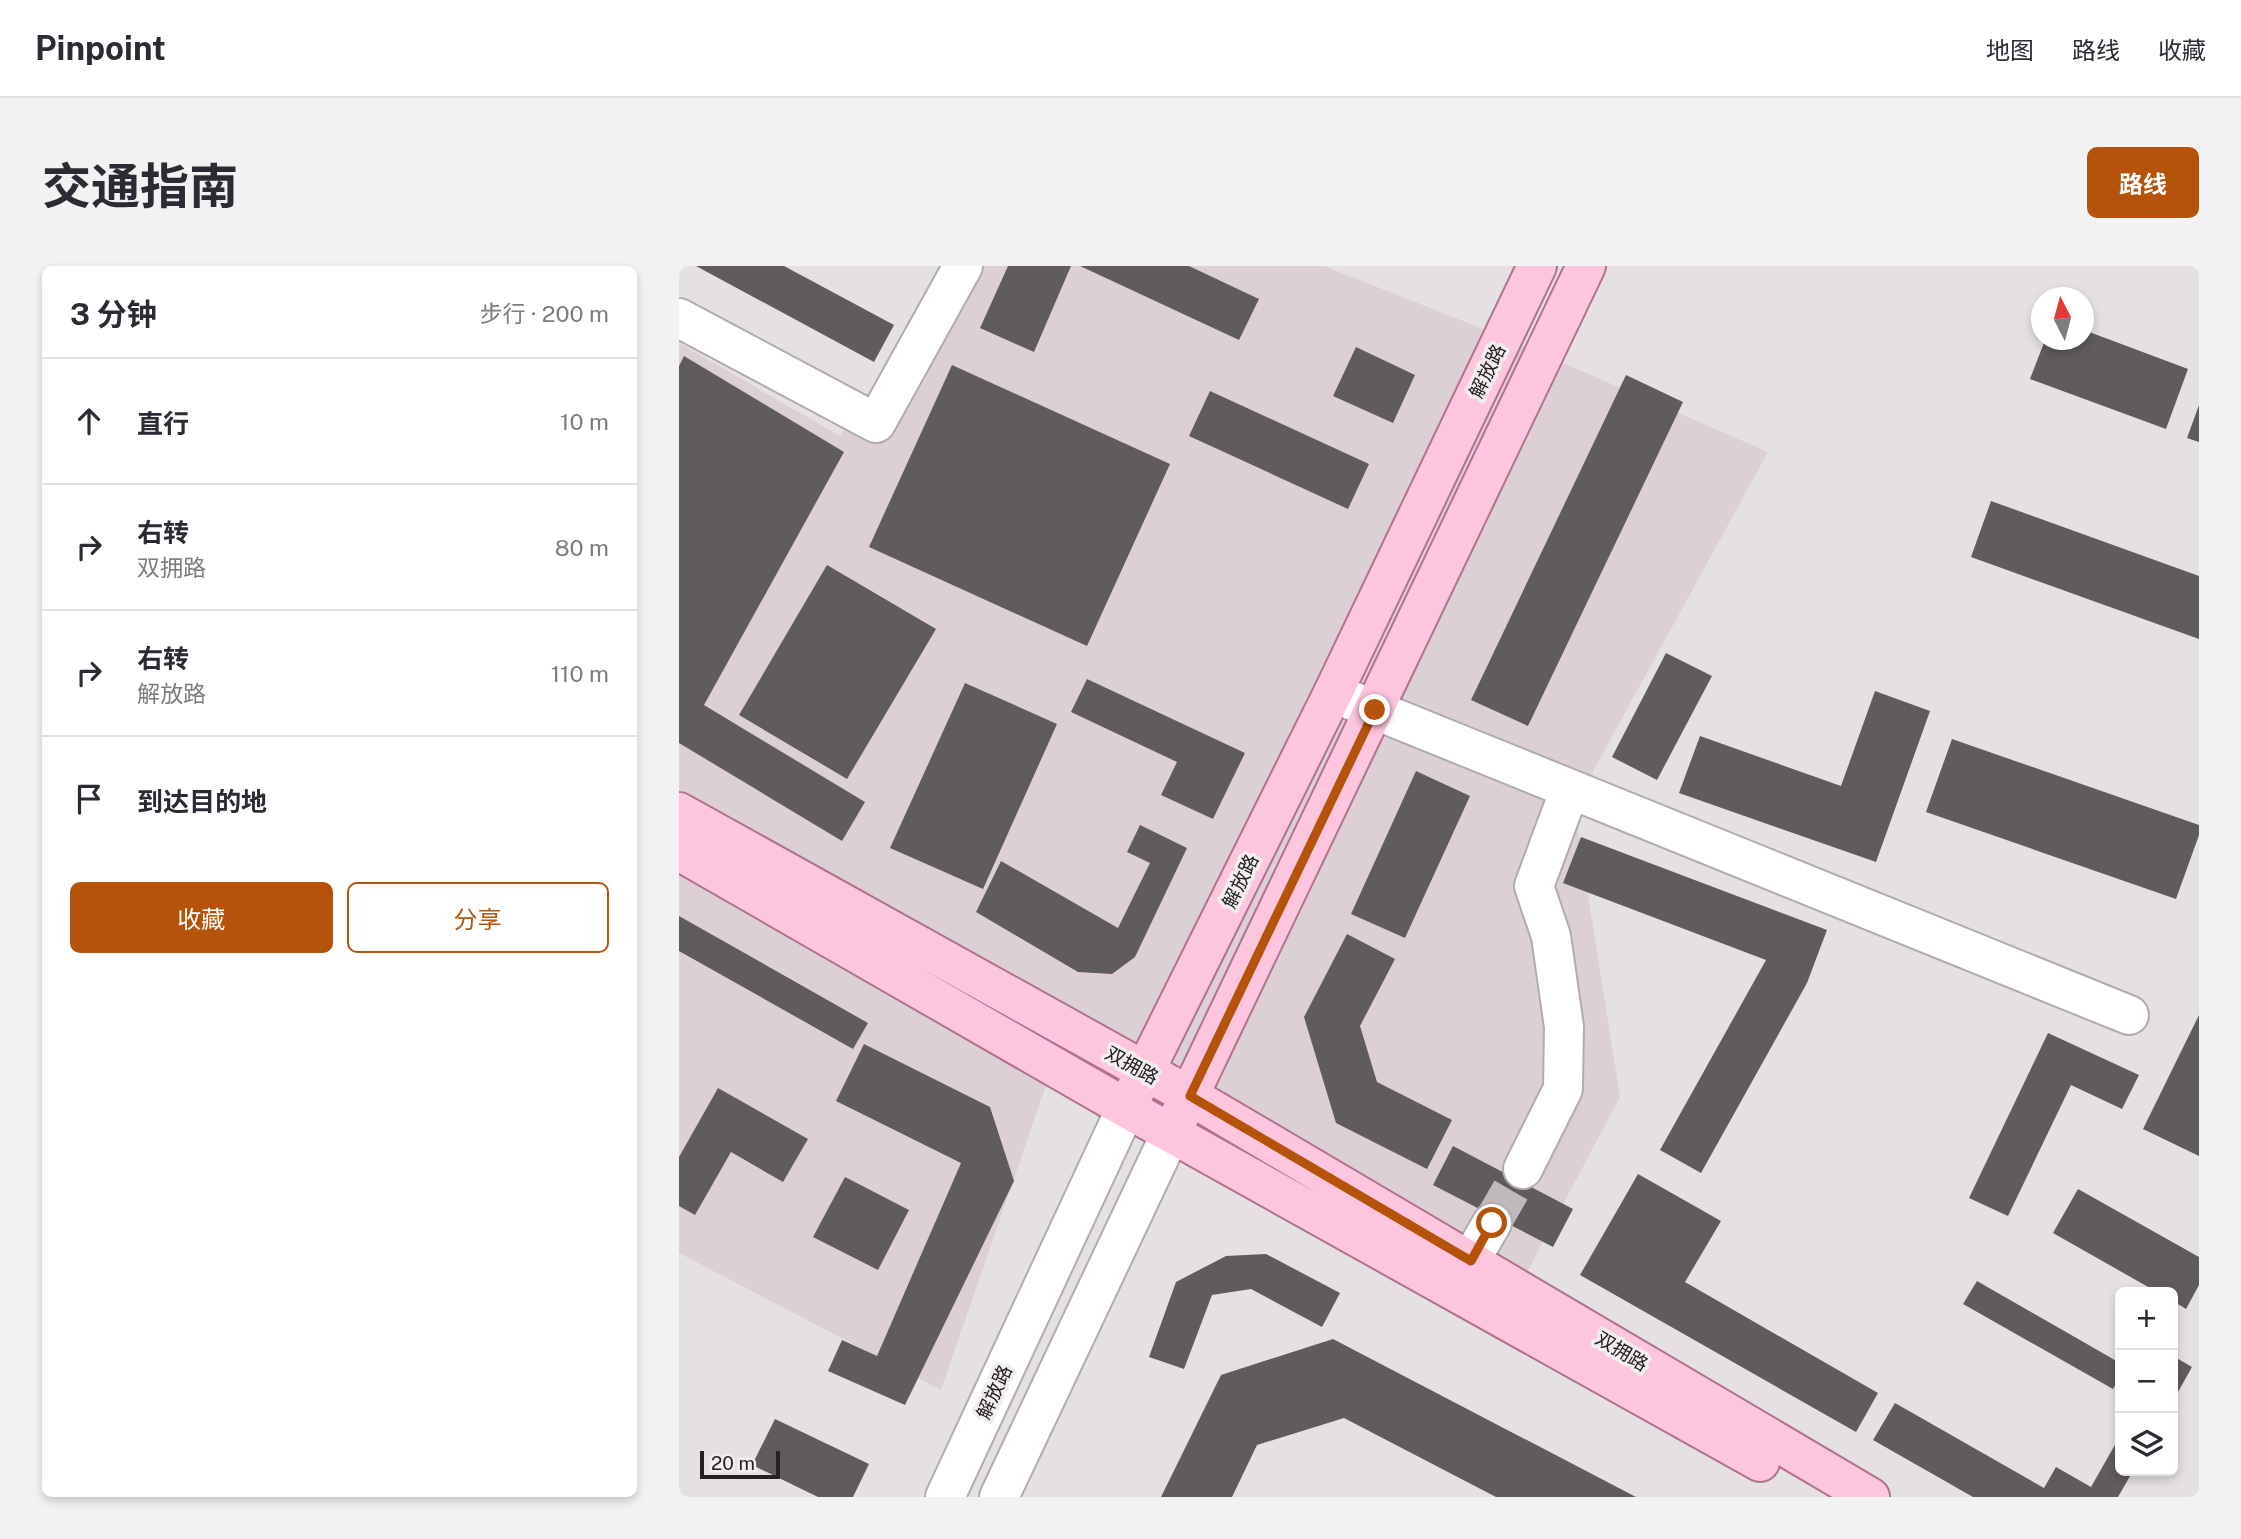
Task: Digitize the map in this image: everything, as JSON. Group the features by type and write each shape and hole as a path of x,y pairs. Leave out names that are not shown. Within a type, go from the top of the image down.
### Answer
{"main road":[{"name":"解放路","path":"1126,1108 1333,693 1537,266"},
{"path":"1171,1133 1586,266"},
{"name":"双拥路","path":"679,812 1190,1096 1870,1497"},
{"name":"双拥路","path":"679,851 1126,1108 1823,1497"}],"street":[{"path":"679,318 876,423 963,266"},
{"path":"1333,693 2129,1015"},
{"path":"1523,1169 1563,1089 1564,1027 1551,936 1534,886 1570,789"},
{"name":"解放路","path":"945,1497 1126,1108"},
{"path":"999,1497 1171,1133"},
{"path":"1471,1261 1492,1223"}],"shaded area":[{"path":"950,266 1324,266 1501,336 1768,452 1574,806 1620,1097 1526,1274 1069,1019 941,1390 679,1253 679,343 840,436"}],"building":[{"path":"696,266 784,266 894,325 874,362"},
{"path":"1008,266 1071,266 1034,352 980,328"},
{"path":"1080,266 1189,266 1259,299 1239,340"},
{"path":"2094,334 2188,369 2166,429 2030,379 2041,350 2094,350"},
{"path":"1356,347 1415,375 1393,423 1333,396"},
{"path":"684,356 844,452 704,705 865,802 842,841 679,743 679,366"},
{"path":"952,365 1170,464 1087,646 869,547"},
{"path":"1626,375 1683,402 1528,726 1471,700"},
{"path":"1210,391 1369,464 1348,509 1189,436"},
{"path":"2199,405 2199,442 2187,438"},
{"path":"1991,501 2199,576 2199,639 1971,557"},
{"path":"827,565 936,629 847,779 739,715"},
{"path":"1666,653 1712,676 1657,780 1612,757"},
{"path":"1087,679 1245,753 1213,819 1161,795 1177,762 1071,712"},
{"path":"965,683 1057,724 983,889 890,848"},
{"path":"1875,691 1930,711 1876,862 1679,793 1700,736 1841,786"},
{"path":"1952,739 2199,825 2199,835 2176,899 1926,812"},
{"path":"1416,771 1470,796 1405,938 1351,914"},
{"path":"1140,825 1187,848 1135,957 1112,974 1078,972 976,912 1001,861 1118,928 1150,863 1127,852"},
{"path":"1581,837 1827,930 1807,983 1701,1173 1660,1150 1766,960 1563,883"},
{"path":"679,916 868,1023 853,1049 679,951"},
{"path":"1347,934 1395,959 1360,1026 1377,1082 1452,1120 1427,1169 1336,1123 1304,1017"},
{"path":"2199,1015 2199,1156 2143,1129"},
{"path":"2048,1033 2139,1075 2122,1109 2071,1085 2008,1216 1969,1198"},
{"path":"864,1044 990,1107 1014,1181 905,1405 828,1371 842,1340 877,1356 961,1163 836,1101"},
{"path":"718,1088 808,1139 783,1182 731,1152 695,1215 679,1206 679,1157"},
{"path":"1453,1146 1573,1209 1553,1247 1433,1185"},
{"path":"1638,1174 1721,1221 1685,1282 1878,1393 1856,1432 1580,1275"},
{"path":"845,1177 909,1210 878,1270 813,1237"},
{"path":"2078,1189 2199,1257 2199,1285 2186,1309 2178,1304 2178,1287 2148,1287 2053,1233"},
{"path":"1266,1254 1340,1293 1322,1327 1251,1289 1212,1295 1184,1369 1149,1357 1176,1282 1226,1256"},
{"path":"1977,1281 2115,1360 2115,1386 2113,1389 1963,1304"},
{"path":"1333,1339 1636,1497 1496,1497 1344,1418 1257,1445 1232,1497 1161,1497 1221,1375"},
{"path":"2178,1359 2192,1367 2178,1392"},
{"path":"1895,1403 2044,1488 2056,1467 2091,1487 2115,1445 2115,1476 2130,1476 2118,1497 1973,1497 1873,1440"},
{"path":"775,1419 869,1464 853,1497 818,1497 752,1465"}],"tunnel":[{"path":"1492,1223 1523,1169"}],"route":[{"path":"1375,710 1190,1096 1471,1261 1492,1223"}]}
